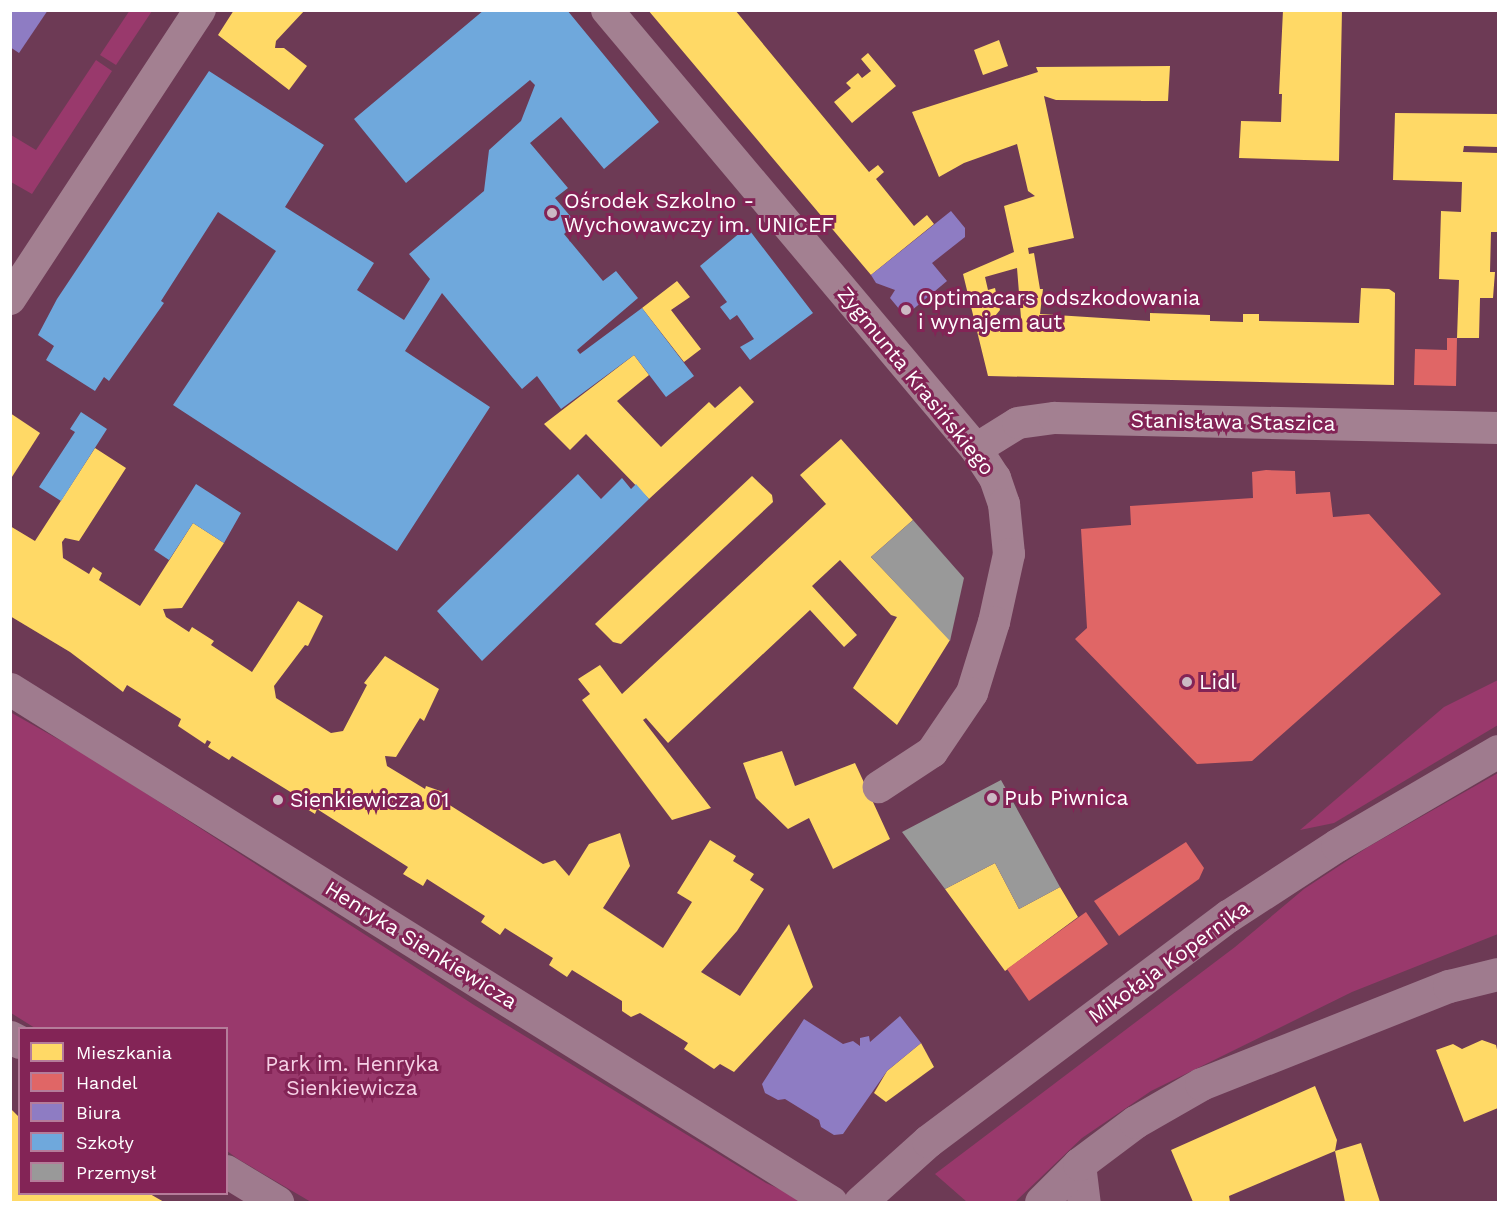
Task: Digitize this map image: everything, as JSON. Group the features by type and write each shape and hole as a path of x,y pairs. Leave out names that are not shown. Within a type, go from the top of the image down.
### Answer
{"main road":[{"name":"Henryka Sienkiewicza","path":"10,689 831,1203"},
{"name":"Mikołaja Kopernika","path":"860,1203 928,1141 1228,916 1337,845 1498,751"},
{"path":"1449,986 1498,958"},
{"path":"1041,1203 1079,1164 1135,1122 1201,1084 1449,986 1498,974"},
{"path":"1079,1164 1084,1203"},
{"path":"228,1172 277,1203"}],"street":[{"path":"10,299 200,10"},
{"name":"Zygmunta Krasińskiego","path":"607,10 976,449 995,478 1009,530 1004,580 982,666 972,693 945,736 915,765 879,787"},
{"name":"Stanisława Staszica","path":"976,449 1018,423 1055,418 1498,428"}],"green space":[{"path":"130,10 152,11 116,65 100,55"},
{"path":"96,60 112,71 32,194 11,182 11,135 36,150"},
{"path":"1498,680 1498,725 1334,823 1300,830 1444,707"},
{"name":"Park im. Henryka Sienkiewicza","path":"10,712 88,756 474,1005 766,1183 808,1202 311,1202 228,1152 228,1027 33,1027 11,1013"},
{"path":"1498,773 1498,934 1352,992 1151,1091 1082,1138 1015,1202 967,1202 935,1174 1235,947 1304,889 1368,847"}],"building: Mieszkania":[{"path":"234,10 305,10 276,41 275,48 284,48 307,66 289,90 218,35"},
{"path":"648,10 735,10 869,172 878,165 884,172 876,179 914,226 927,215 934,224 871,275"},
{"path":"1283,10 1342,10 1339,161 1239,158 1241,121 1281,122 1282,94 1279,94"},
{"path":"999,40 1008,66 983,75 974,50"},
{"path":"868,53 896,86 852,123 834,102 851,88 846,83 858,73 862,78 871,71 861,59"},
{"path":"1170,66 1168,101 1056,100 1044,96 1074,238 1028,248 1029,254 1034,253 1040,289 1043,289 1040,314 1150,321 1150,313 1210,315 1210,321 1243,322 1243,314 1259,314 1259,321 1359,323 1361,288 1389,289 1395,293 1394,385 988,376 963,274 1014,252 1004,206 1035,196 1028,191 1017,144 964,163 939,177 912,112 1038,72 1036,67","holes":["1017,268 1021,318 996,323 995,316 1000,310 995,288 988,290 985,277"]},
{"path":"1395,113 1498,114 1498,147 1464,146 1463,152 1498,153 1498,232 1491,232 1490,272 1495,272 1493,298 1480,298 1479,338 1457,338 1459,280 1439,279 1441,211 1461,212 1462,182 1393,180"},
{"path":"677,281 690,297 671,310 701,349 684,362 642,308"},
{"path":"634,355 649,375 617,401 661,447 709,402 715,408 740,386 754,402 649,499 586,434 570,450 544,424"},
{"path":"10,413 40,433 10,480"},
{"path":"841,439 913,520 871,557 950,640 897,725 853,688 897,617 891,615 840,560 812,586 857,635 844,647 810,610 668,743 646,718 643,720 711,808 672,820 582,700 590,694 578,679 600,665 622,694 826,504 800,475"},
{"path":"95,448 126,468 79,541 65,538 62,542 63,558 89,574 93,567 102,573 99,580 140,606 193,523 224,543 182,608 163,609 166,617 189,632 192,627 214,641 211,645 252,672 298,601 323,616 308,646 305,645 274,686 276,698 331,733 343,731 367,685 364,683 385,656 439,689 424,721 420,718 396,757 385,756 387,766 425,789 426,786 446,793 448,804 543,864 555,860 569,876 589,844 620,833 630,866 603,908 663,948 692,902 677,893 710,840 736,856 733,861 754,874 750,880 764,889 737,931 701,972 740,996 789,924 813,987 734,1072 720,1064 714,1069 684,1049 688,1043 640,1013 631,1017 622,1011 622,1001 572,970 567,977 549,965 553,958 505,928 500,935 481,922 485,916 427,879 423,886 403,874 408,867 317,809 315,814 294,801 297,796 232,756 229,760 208,747 211,742 207,740 205,744 178,726 181,719 127,685 123,692 70,652 10,616 10,526 35,541"},
{"path":"752,476 772,495 773,502 621,644 613,642 595,624"},
{"path":"782,751 795,786 855,763 890,839 833,869 809,818 788,829 756,798 743,763"},
{"path":"995,863 1019,909 1060,887 1078,917 1005,971 945,889"},
{"path":"1482,1040 1496,1045 1498,1108 1464,1122 1436,1050 1453,1044 1462,1049"},
{"path":"921,1043 934,1067 886,1102 874,1093 887,1071"},
{"path":"1315,1086 1337,1140 1335,1151 1229,1196 1230,1202 1193,1202 1171,1150"},
{"path":"10,1108 18,1116 18,1195 152,1195 164,1202 10,1202"},
{"path":"1361,1143 1380,1202 1345,1202 1335,1151"}],"building: Handel":[{"path":"1447,338 1457,338 1456,386 1414,385 1415,349 1447,350"},
{"path":"1295,471 1296,494 1330,492 1333,517 1369,514 1441,594 1252,761 1197,764 1075,639 1087,628 1081,529 1131,525 1130,506 1253,498 1252,472"},
{"path":"1186,842 1204,868 1199,879 1119,936 1094,901"},
{"path":"1086,912 1108,944 1029,1001 1007,969"}],"building: Biura":[{"path":"10,10 48,10 19,53 10,47"},
{"path":"951,211 965,228 965,237 932,263 947,281 905,316 890,298 895,290 876,283 871,275"},
{"path":"900,1016 921,1043 887,1071 843,1134 834,1135 821,1127 819,1120 785,1099 778,1100 765,1093 762,1084 804,1019 843,1044 853,1041 860,1046 860,1038 869,1036 870,1042"}],"building: Szkoły":[{"path":"484,10 567,10 659,122 604,169 561,117 530,143 568,188 555,198 576,223 564,234 603,281 616,271 638,298 577,350 580,354 642,308 694,376 666,397 634,355 561,409 537,376 522,389 442,293 405,351 490,407 397,551 173,405 276,251 218,212 161,301 164,303 109,381 104,377 95,391 46,360 54,346 38,335 57,299 209,71 324,145 285,207 374,263 357,290 404,320 430,279 409,254 484,191 489,150 521,121 535,85 530,80 406,183 354,119"},
{"path":"747,227 813,313 750,360 740,347 754,339 737,315 730,320 720,307 727,302 700,266"},
{"path":"81,412 107,429 61,501 39,487 75,432 70,429"},
{"path":"578,474 601,499 622,478 631,489 636,484 649,499 482,661 437,611"},
{"path":"196,484 241,513 224,543 193,523 169,560 154,550"}],"building: Przemysł":[{"path":"913,520 964,578 950,641 871,557"},
{"path":"1001,780 1060,887 1019,909 995,863 945,889 902,832"}],"place":[{"name":"Ośrodek Szkolno - Wychowawczy im. UNICEF","path":"552,213"},
{"name":"Optimacars odszkodowania i wynajem aut","path":"906,310"},
{"name":"Lidl","path":"1187,682"},
{"name":"Pub Piwnica","path":"992,798"},
{"name":"Sienkiewicza 01","path":"278,800"}]}
